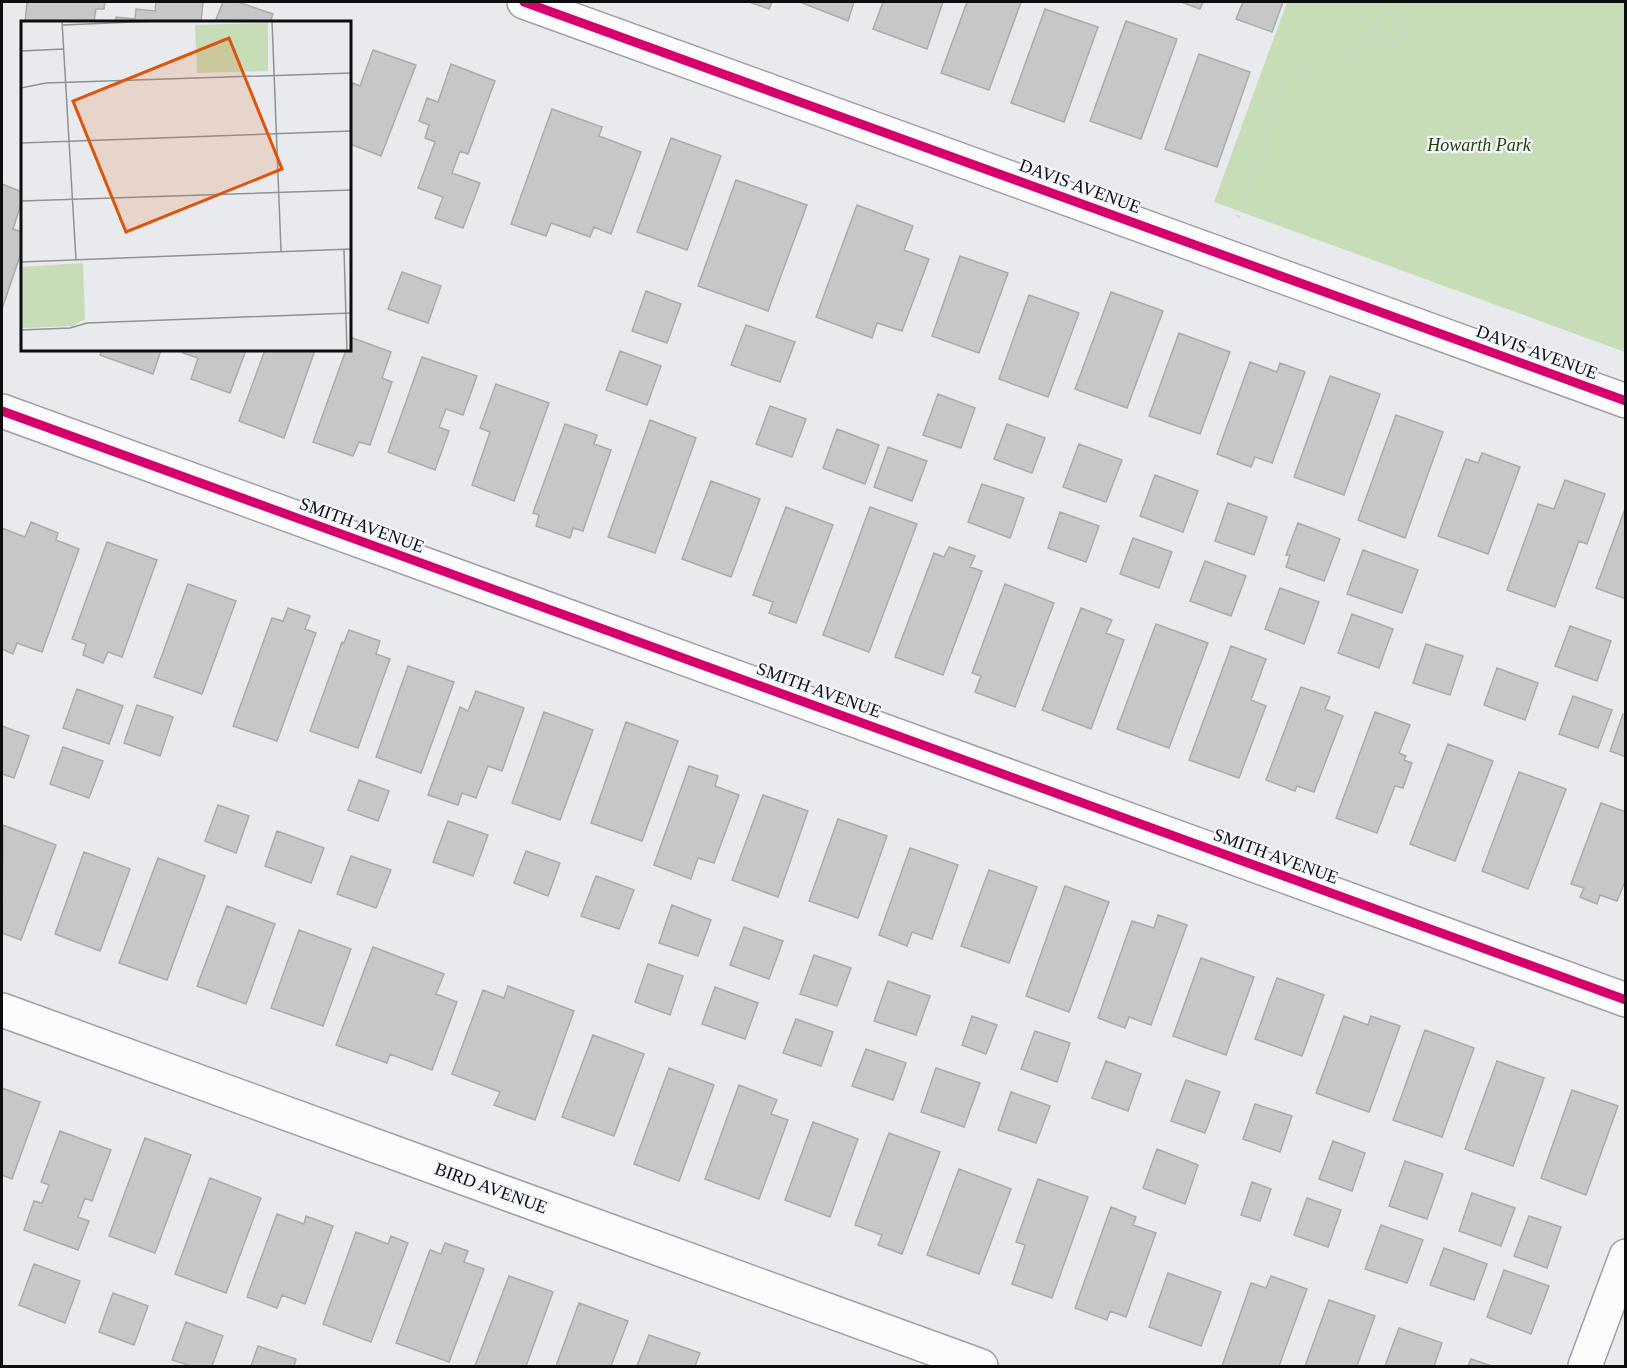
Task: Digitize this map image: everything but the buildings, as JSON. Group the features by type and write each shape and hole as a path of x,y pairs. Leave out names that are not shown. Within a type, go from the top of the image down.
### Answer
{"street":[{"name":"DAVIS AVENUE","path":"524,2 1626,401"},
{"name":"SMITH AVENUE","path":"2,411 1626,1000"},
{"name":"BIRD AVENUE","path":"2,1010 981,1366"},
{"path":"1586,1366 1626,1256"}],"path":[{"path":"1378,2 1384,13"},
{"path":"1384,13 1393,13 1401,19 1404,28 1401,37 1394,42 1384,42 1376,37 1373,28 1377,19 1384,13"},
{"path":"1238,217 1265,150 1275,98 1290,77 1311,66 1360,49 1376,37"}],"green space":[{"name":"Howarth Park","path":"1287,2 1625,2 1625,352 1214,202"}],"cycle path":[{"path":"524,2 1626,401"},
{"path":"2,411 1626,1000"}]}
